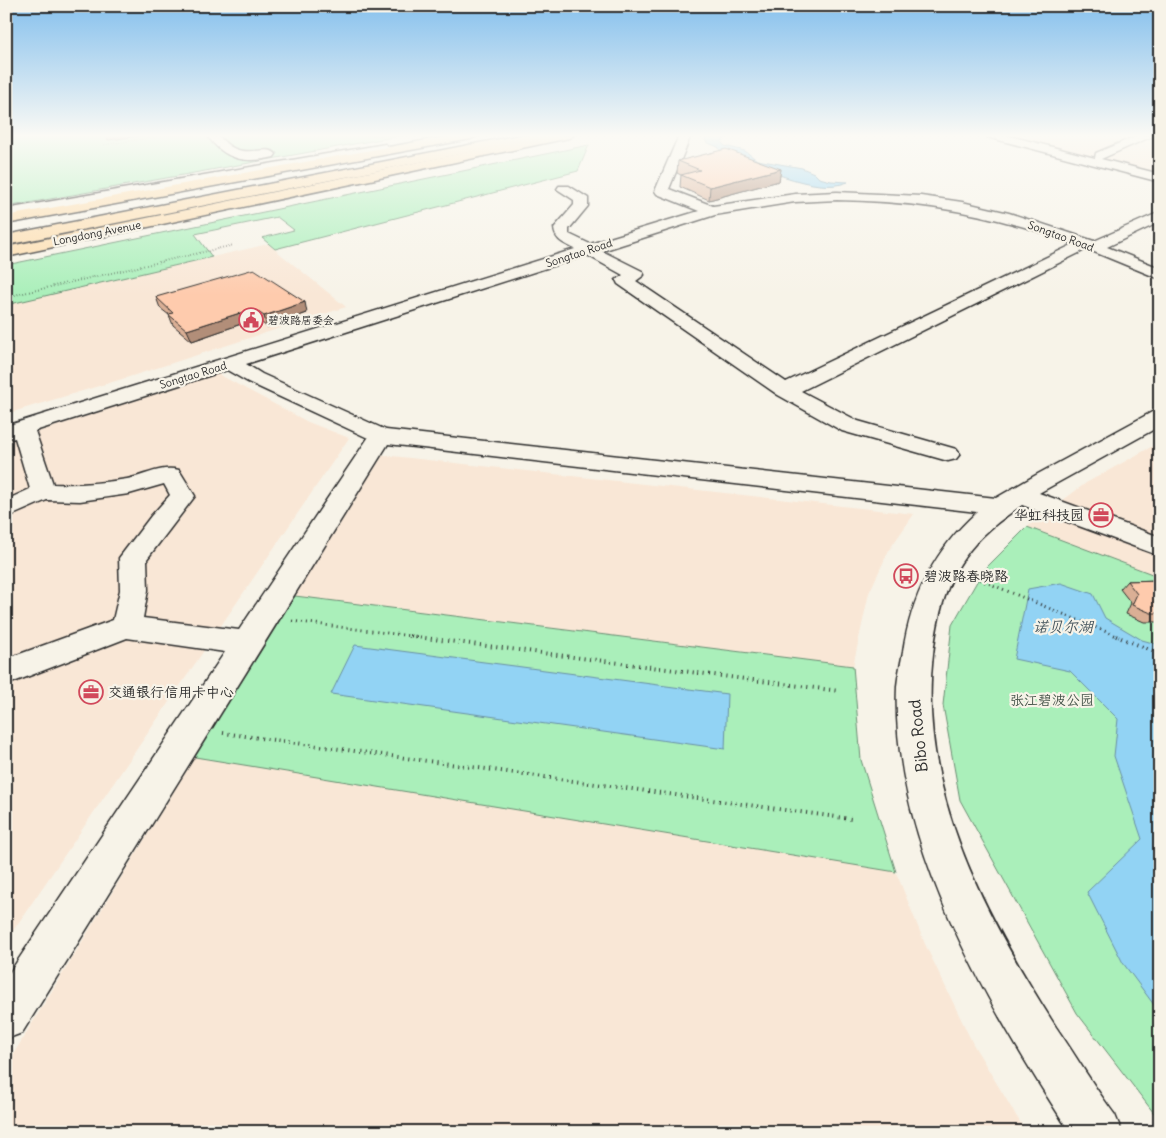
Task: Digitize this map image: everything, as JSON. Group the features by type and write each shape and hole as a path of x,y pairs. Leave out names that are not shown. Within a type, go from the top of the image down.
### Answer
{"main road":[{"path":"6,214 153,188"},
{"path":"6,220 182,188"},
{"path":"6,229 223,188"},
{"path":"6,240 268,188"},
{"name":"Longdong Avenue","path":"6,252 313,188"},
{"path":"6,244 223,197"}],"street":[{"path":"6,214 150,188"},
{"path":"663,188 662,190 712,211"},
{"path":"564,189 581,198 581,206 561,228 562,236 636,275 624,280 784,391 850,426 948,454"},
{"name":"Songtao Road","path":"14,431 712,211 769,200 829,195 897,198 991,214 1042,228 1090,245 1160,274"},
{"path":"784,391 1090,245 1160,216"},
{"path":"230,363 255,378 381,436 1011,501 1160,547"},
{"name":"Bibo Road","path":"1098,1132 1012,1000 982,939 939,840 922,779 915,732 916,652 933,590 945,565 982,522 1011,501 1160,417"},
{"path":"14,431 43,492"},
{"path":"6,1018 381,436"},
{"path":"6,510 43,492 80,493 129,486 171,475 183,496 160,522 133,558 134,590 126,627"},
{"path":"6,672 126,627 256,630"}],"path":[{"path":"6,297 234,245"},
{"path":"945,565 1160,654"},
{"path":"256,630 839,691"},
{"path":"192,729 851,819"}],"shaded area":[{"path":"268,244 346,307 132,376 6,414 6,305"},
{"name":"交通银行信用卡中心","path":"218,374 308,422 349,438 6,941 6,442"},
{"name":"华虹科技园","path":"1160,442 1160,577 1027,527 1086,483"},
{"path":"383,455 914,514 889,550 869,593 853,666 295,596"},
{"path":"195,757 892,862 925,944 973,1044 1026,1132 6,1132 6,1066"}],"green space":[{"path":"6,188 110,188 6,207"},
{"path":"380,188 512,188 275,249 262,238 294,230 277,217 195,234 212,257 6,305 6,265"},
{"name":"张江碧波公园","path":"1027,527 1160,577 1160,1121 1077,1013 960,800 943,705 952,625 983,571"},
{"path":"295,596 853,666 861,760 896,872 195,757"}],"water":[{"name":"诺贝尔湖","path":"1061,583 1093,594 1105,618 1142,640 1160,645 1160,1013 1123,963 1087,892 1142,839 1114,756 1118,719 1070,671 1014,659 1028,589"},
{"path":"355,645 727,694 725,749 331,694"}],"building":[{"path":"254,269 305,302 264,316 258,312 240,313 187,330 168,314 173,313 156,297"},
{"path":"1160,580 1160,613 1151,613 1132,605 1137,594 1127,581"}],"place":[{"name":"碧波路居委会","path":"251,320"},
{"name":"华虹科技园","path":"1101,515"},
{"name":"碧波路春晓路","path":"906,576"},
{"name":"交通银行信用卡中心","path":"91,692"}]}
